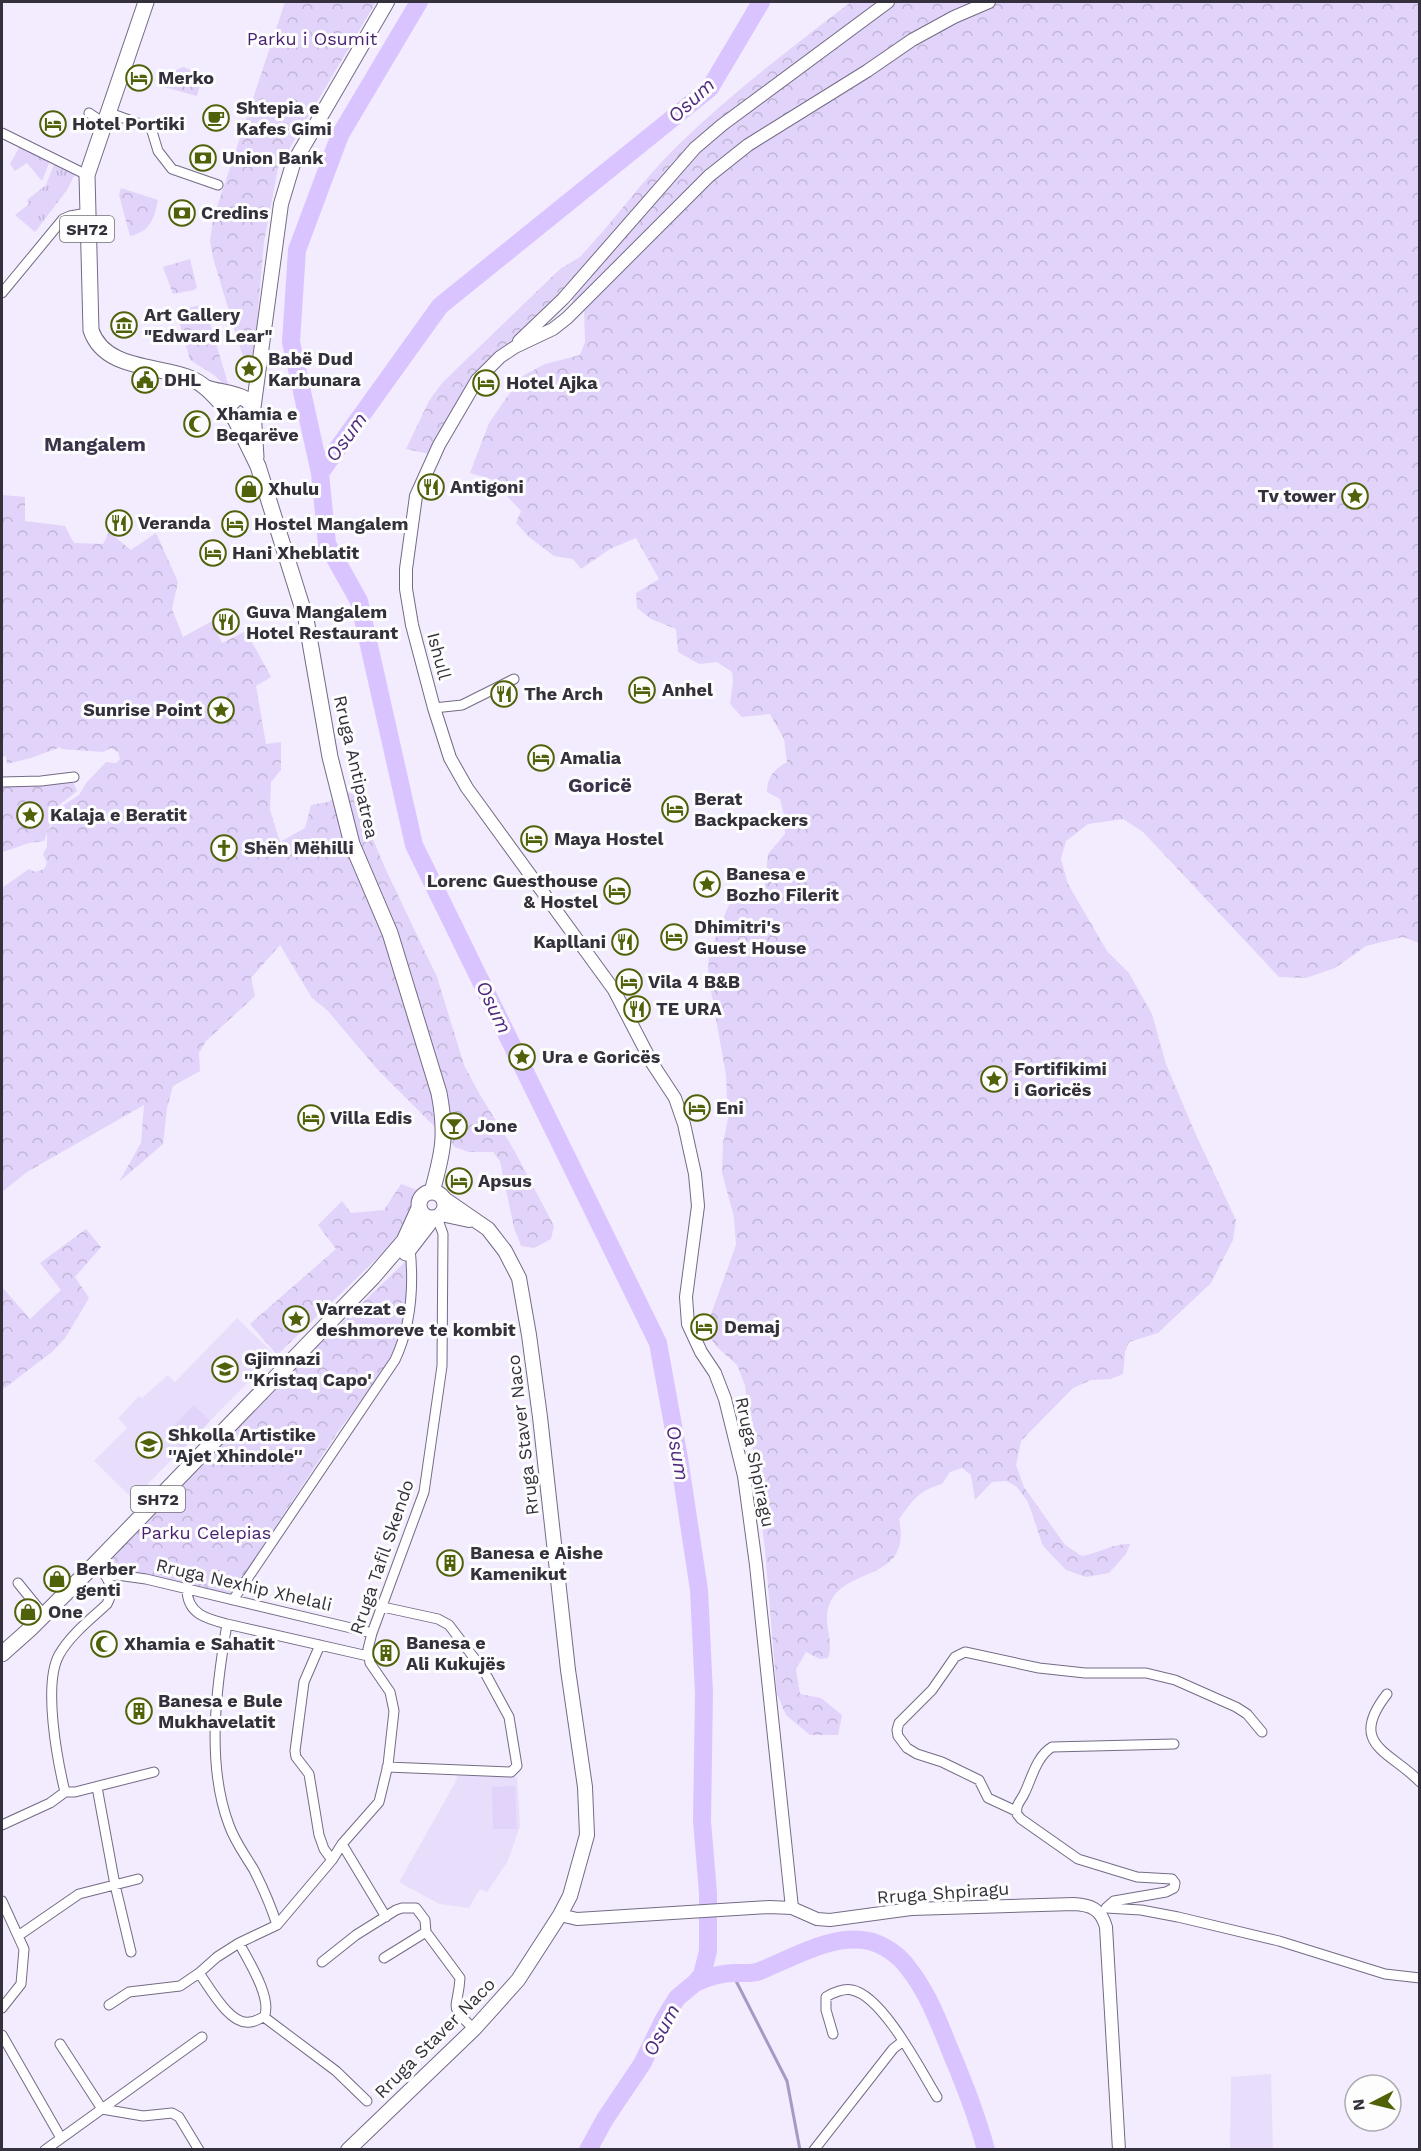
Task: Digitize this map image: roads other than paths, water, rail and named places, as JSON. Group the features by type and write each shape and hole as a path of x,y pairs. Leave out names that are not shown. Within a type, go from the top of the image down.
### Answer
{"main road":[{"path":"260,363 238,397 229,405 232,415 246,420 253,411 260,363 281,204 293,164 387,2"},
{"name":"Rruga Antipatrea","path":"141,3 87,175 91,330 98,344 116,358 181,375 207,388 232,415 258,466 306,619 330,757 346,824 368,885 390,933 439,1093 444,1120 444,1137 437,1195"},
{"name":"SH72","path":"207,388 243,397 250,401 258,466"},
{"name":"Rruga Antipatrea","path":"2,1654 96,1563 312,1341 397,1251 412,1228 420,1208 421,1198 427,1192 437,1195 445,1207 410,1248 375,1287 332,1329 312,1341"},
{"name":"Rruga Staver Naco","path":"348,2150 474,2029 518,1980 570,1896 587,1835 585,1787 574,1717 529,1335 519,1278 505,1251 488,1230 480,1222 437,1195"},
{"path":"420,1208 424,1215 480,1222"}],"street":[{"path":"515,347 563,299 695,148 729,120 888,2"},
{"name":"Ishull","path":"626,1010 600,970 456,772 450,758 414,637 406,588 407,550 416,496 439,445 477,380 500,357 515,347 553,329 567,318 709,176 748,145 867,71 912,40 954,17 989,2"},
{"path":"89,113 151,128 158,151 172,169 218,185"},
{"path":"2,133 87,175"},
{"path":"2,293 63,219 87,213"},
{"path":"434,708 462,705 514,679"},
{"path":"2,782 74,777"},
{"name":"Rruga Shpiragu","path":"626,1010 652,1063 675,1098 684,1124 695,1174 698,1206 686,1297 688,1324 701,1352 715,1373 725,1399 744,1476 756,1565 792,1908"},
{"name":"Rruga Tafil Skendo","path":"108,2005 129,1992 180,1986 239,1943 277,1925 379,1802 387,1767 394,1711 390,1692 370,1663 368,1656 372,1633 424,1492 440,1393 443,1234 437,1216"},
{"path":"232,1600 395,1360 405,1337 413,1281 410,1248"},
{"path":"65,1792 54,1735 51,1683 58,1656 111,1596 111,1586 107,1577 96,1563"},
{"name":"Rruga Nexhip Xhelali","path":"107,1577 129,1576 372,1633"},
{"path":"18,1583 44,1615"},
{"path":"187,1589 187,1598 198,1614 205,1618 368,1656"},
{"path":"383,1607 438,1619 449,1625 484,1671 509,1718 517,1766 511,1772 387,1767"},
{"path":"227,1624 219,1676 217,1779 230,1827 262,1886 277,1925"},
{"path":"320,1645 304,1682 295,1751 296,1757 309,1774 319,1834 324,1849 332,1860"},
{"path":"1119,2150 1106,1928 1102,1909 1114,1901 1166,1892 1174,1888 1175,1883 1172,1879 1137,1878 1078,1859 1024,1822 1016,1811 988,1798 979,1780 942,1762 911,1751 898,1737 899,1723 932,1690 962,1652 1027,1666 1085,1673 1131,1672 1159,1675 1195,1687 1236,1707 1247,1714 1262,1732"},
{"path":"1387,1694 1378,1706 1373,1719 1371,1729 1373,1740 1378,1749 1419,1782"},
{"path":"1016,1811 1041,1758 1052,1747 1174,1744"},
{"path":"2,1825 50,1803 65,1792 97,1788 154,1772"},
{"path":"97,1788 115,1886 131,1952"},
{"path":"342,1844 386,1917"},
{"path":"18,1936 79,1894 138,1879"},
{"path":"2,1901 24,1948 21,1984 2,2008"},
{"name":"Rruga Shpiragu","path":"560,1915 577,1919 769,1907 792,1908 818,1919 830,1920 934,1908 1074,1904 1102,1909 1141,1910 1178,1917 1279,1941 1385,1974 1419,1978"},
{"path":"322,1962 356,1935 386,1917 402,1908 416,1908 425,1920 426,1932 460,1978 455,2008 457,2013 474,2029"},
{"path":"384,1958 426,1932"},
{"path":"199,1973 230,2015 239,2022 250,2023 264,2017 267,2010 264,1995 239,1943"},
{"path":"833,2034 826,2010 826,1997 851,1989 863,1995 880,2010 903,2041 937,2097"},
{"path":"264,2017 336,2071 366,2101"},
{"path":"2,2035 61,2138"},
{"path":"45,2150 202,2037"},
{"path":"814,2150 893,2049 903,2041"},
{"path":"60,2044 102,2109 143,2116 172,2113 179,2116 199,2150"},
{"path":"822,2140 828,2150"}],"waterway":[{"path":"320,473 291,342 297,250 340,135 419,2"},
{"name":"Osum","path":"588,2150 605,2119 642,2064 677,1998 702,1975 708,1951 708,1893 702,1821 704,1693 699,1590 679,1458 658,1343 414,845 359,601 327,544 320,473 440,306 710,88 761,2"},
{"path":"695,1983 730,1973 757,1972 813,1948 841,1940 869,1941 886,1948 905,1964 927,1998 965,2087 986,2150"},
{"path":"732,1973 787,2081 800,2150"}],"place":[{"name":"Merko","path":"139,78"},
{"name":"Shtepia e Kafes Gimi","path":"216,118"},
{"name":"Hotel Portiki","path":"53,124"},
{"name":"Union Bank","path":"203,158"},
{"name":"Credins","path":"182,213"},
{"name":"Art Gallery \"Edward Lear\"","path":"124,325"},
{"name":"Babë Dud Karbunara","path":"249,369"},
{"name":"DHL","path":"145,380"},
{"name":"Hotel Ajka","path":"486,383"},
{"name":"Xhamia e Beqarëve","path":"197,424"},
{"name":"Antigoni","path":"431,487"},
{"name":"Xhulu","path":"249,489"},
{"name":"Tv tower","path":"1355,496"},
{"name":"Veranda","path":"119,523"},
{"name":"Hostel Mangalem","path":"235,524"},
{"name":"Hani Xheblatit","path":"213,553"},
{"name":"Guva Mangalem Hotel Restaurant","path":"226,622"},
{"name":"Anhel","path":"642,690"},
{"name":"The Arch","path":"504,694"},
{"name":"Sunrise Point","path":"221,710"},
{"name":"Amalia","path":"541,758"},
{"name":"Berat Backpackers","path":"675,809"},
{"name":"Kalaja e Beratit","path":"30,815"},
{"name":"Maya Hostel","path":"534,839"},
{"name":"Shën Mëhilli","path":"224,848"},
{"name":"Banesa e Bozho Filerit","path":"707,884"},
{"name":"Lorenc Guesthouse & Hostel","path":"617,891"},
{"name":"Dhimitri's Guest House","path":"674,937"},
{"name":"Kapllani","path":"625,942"},
{"name":"Vila 4 B&B","path":"629,982"},
{"name":"TE URA","path":"637,1009"},
{"name":"Ura e Goricës","path":"522,1057"},
{"name":"Fortifikimi i Goricës","path":"994,1079"},
{"name":"Eni","path":"697,1108"},
{"name":"Villa Edis","path":"311,1118"},
{"name":"Jone","path":"454,1126"},
{"name":"Apsus","path":"459,1181"},
{"name":"Varrezat e deshmoreve te kombit","path":"296,1319"},
{"name":"Demaj","path":"704,1327"},
{"name":"Gjimnazi ''Kristaq Capo'","path":"225,1369"},
{"name":"Shkolla Artistike ''Ajet Xhindole''","path":"149,1445"},
{"name":"Banesa e Aishe Kamenikut","path":"450,1563"},
{"name":"Berber genti","path":"57,1579"},
{"name":"One","path":"28,1612"},
{"name":"Xhamia e Sahatit","path":"104,1644"},
{"name":"Banesa e Ali Kukujës","path":"386,1653"},
{"name":"Banesa e Bule Mukhavelatit","path":"139,1711"}],"district":[{"name":"Mangalem","path":"95,444"},
{"name":"Goricë","path":"600,785"}],"park label":[{"name":"Parku i Osumit","path":"312,39"},
{"name":"Parku Celepias","path":"206,1533"}]}
